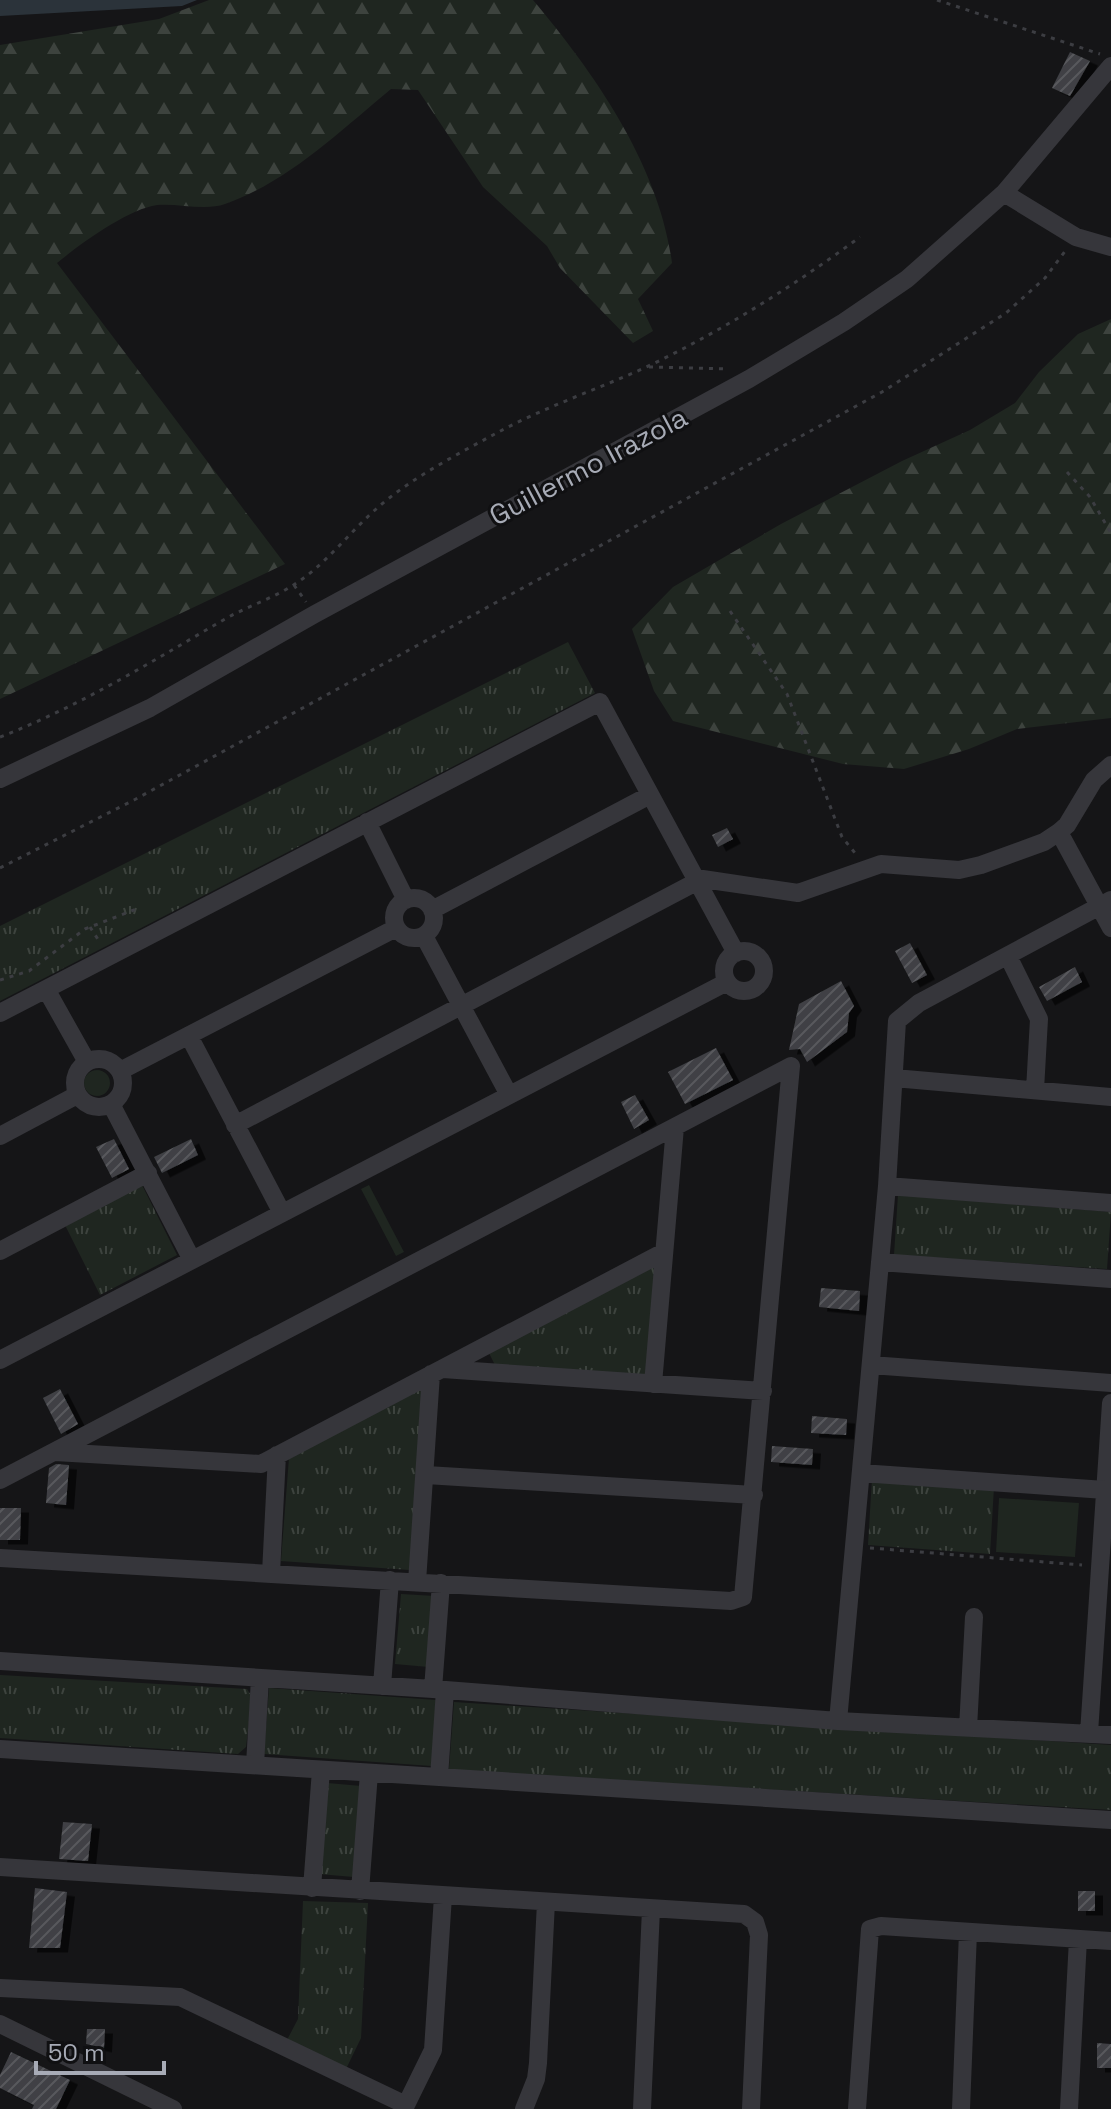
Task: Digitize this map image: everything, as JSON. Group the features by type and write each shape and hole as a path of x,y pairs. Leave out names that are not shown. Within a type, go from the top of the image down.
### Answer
{"street":[{"name":"Guillermo Irazola","path":"0,779 150,708 315,614 749,379 844,322 907,279 1004,193 1111,66"},
{"path":"1004,193 1076,237 1111,247"},
{"path":"0,1013 600,702 736,953"},
{"path":"235,1125 697,880 798,893 881,864 959,870 1044,842 1059,832 1067,825 1094,780 1111,765"},
{"path":"432,910 650,795"},
{"path":"367,822 406,900"},
{"path":"1059,832 1105,904 1111,928"},
{"path":"420,899 432,910 434,921 424,936 408,938 396,928 395,912 406,900 420,899"},
{"path":"838,1721 887,1186 897,1021 904,1012 1105,904"},
{"path":"120,1071 396,928"},
{"path":"424,936 509,1095"},
{"path":"746,951 757,957 763,975 750,990 736,989 727,982 725,963 736,953 746,951"},
{"path":"1008,956 1039,1019 1035,1090"},
{"path":"0,1360 727,982"},
{"path":"46,989 87,1062"},
{"path":"189,1036 282,1213"},
{"path":"107,1061 120,1071 123,1087 111,1104 91,1107 77,1095 76,1076 87,1062 107,1061"},
{"path":"0,1480 791,1066 746,1588 737,1601 0,1558"},
{"path":"894,1078 1111,1097"},
{"path":"0,1136 77,1095"},
{"path":"111,1104 192,1260"},
{"path":"653,1384 675,1127"},
{"path":"0,1251 148,1173"},
{"path":"887,1186 1111,1203"},
{"path":"54,1452 261,1464 664,1252"},
{"path":"880,1262 1111,1279"},
{"path":"871,1365 1111,1383"},
{"path":"436,1372 763,1391"},
{"path":"417,1582 436,1372"},
{"path":"1089,1733 1103,1632 1100,1566 1111,1403"},
{"path":"271,1573 277,1455"},
{"path":"861,1473 1105,1490"},
{"path":"426,1475 754,1495"},
{"path":"382,1686 390,1580"},
{"path":"439,1777 441,1583"},
{"path":"968,1728 974,1617"},
{"path":"0,1661 439,1689 838,1721 1111,1735"},
{"path":"255,1765 260,1678"},
{"path":"0,1749 1111,1820"},
{"path":"312,1888 321,1770"},
{"path":"360,1891 369,1773"},
{"path":"0,1867 744,1914 755,1922 759,1935 751,2109"},
{"path":"0,1988 180,1997 405,2107 428,2063 435,2037 443,1896"},
{"path":"524,2109 536,2079 538,2063 546,1902"},
{"path":"642,2109 651,1909"},
{"path":"857,2109 870,1929 881,1926 1111,1941"},
{"path":"961,2109 968,1932"},
{"path":"1069,2109 1078,1939"},
{"path":"0,2024 173,2109"}],"path":[{"path":"937,0 1111,57"},
{"path":"0,737 63,712 178,650 226,619 294,585 319,566 377,508 493,435 646,367 806,277 860,237"},
{"path":"0,868 134,800 882,392 1006,313 1045,278 1076,237"},
{"path":"646,367 740,369"},
{"path":"1067,472 1090,497 1111,533"},
{"path":"730,611 787,694 842,837 868,868"},
{"path":"0,980 29,971 90,927 139,908"},
{"path":"90,927 103,948"},
{"path":"854,1547 1100,1566"}],"green space":[{"path":"209,0 533,0 601,90 639,156 654,191 672,263 638,299 653,331 633,343 560,268 547,246 483,187 418,90 391,89 292,169 225,204 200,207 157,205 119,220 57,263 285,564 0,699 0,45 159,19"},
{"path":"1111,319 1111,718 1017,729 969,749 904,769 843,764 673,721 654,691 632,629 673,587 781,524 902,461 970,430 1015,403 1039,372 1078,334"},
{"path":"568,642 595,693 0,1001 0,926"},
{"path":"97,1070 106,1074 110,1083 106,1092 97,1096 88,1092 84,1083 88,1074"},
{"path":"141,1183 177,1255 100,1295 64,1223"},
{"path":"369,1185 404,1252 396,1256 361,1189"},
{"path":"898,1195 1111,1212 1107,1269 894,1255"},
{"path":"657,1263 646,1375 495,1365 489,1353"},
{"path":"422,1387 410,1570 281,1561 289,1458"},
{"path":"872,1479 994,1487 990,1554 868,1545"},
{"path":"999,1498 1079,1503 1075,1557 996,1552"},
{"path":"401,1594 434,1596 429,1667 395,1664"},
{"path":"0,1675 247,1689 252,1697 246,1747 238,1754 0,1738"},
{"path":"269,1688 436,1700 432,1766 264,1754"},
{"path":"454,1702 1111,1745 1111,1810 449,1770"},
{"path":"327,1783 361,1786 354,1877 319,1874"},
{"path":"303,1901 368,1903 361,2038 346,2069 287,2040 298,2019"}],"shaded area":[{"path":"0,0 197,0 182,6 0,16"}],"building":[{"path":"1070,52 1090,61 1070,96 1052,88"},
{"path":"727,828 733,839 718,847 712,835"},
{"path":"910,943 927,975 912,983 895,951"},
{"path":"1075,967 1082,982 1047,1001 1039,987"},
{"path":"841,981 854,1006 849,1013 847,1032 807,1062 800,1049 789,1050 799,1004"},
{"path":"716,1048 733,1080 685,1104 668,1072"},
{"path":"635,1095 649,1120 634,1129 621,1102"},
{"path":"114,1139 129,1169 112,1178 96,1147"},
{"path":"191,1139 198,1155 162,1173 154,1157"},
{"path":"821,1288 860,1291 859,1311 819,1307"},
{"path":"60,1389 78,1424 61,1434 43,1398"},
{"path":"812,1416 847,1419 846,1435 811,1433"},
{"path":"772,1446 813,1449 812,1465 771,1462"},
{"path":"56,1464 69,1465 66,1505 46,1503 49,1468"},
{"path":"0,1508 21,1508 20,1540 0,1540"},
{"path":"63,1822 92,1824 88,1861 59,1859"},
{"path":"35,1888 67,1892 60,1948 29,1948"},
{"path":"1078,1891 1095,1891 1095,1911 1078,1911"},
{"path":"87,2029 105,2029 104,2048 86,2044"},
{"path":"1097,2043 1111,2044 1111,2068 1097,2068"},
{"path":"11,2052 70,2080 56,2109 32,2109 34,2105 0,2088 0,2075"}]}
